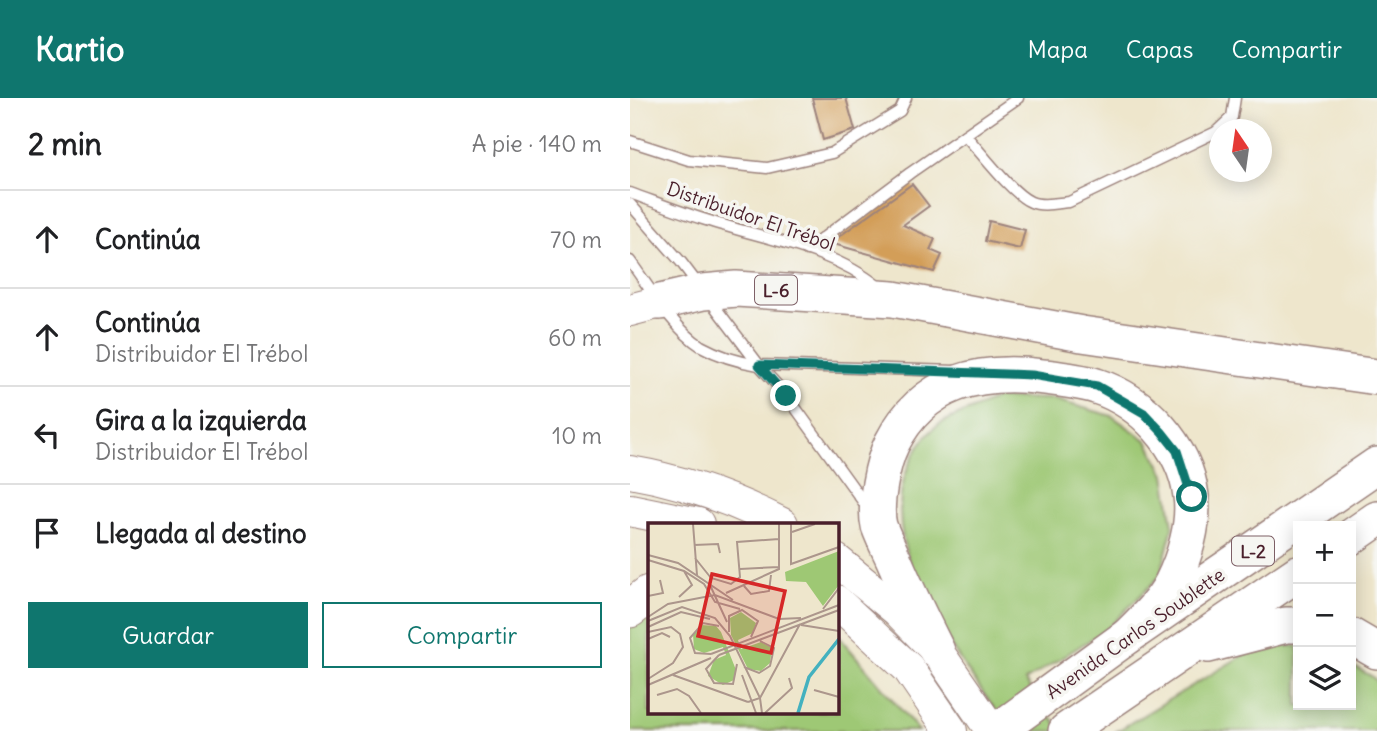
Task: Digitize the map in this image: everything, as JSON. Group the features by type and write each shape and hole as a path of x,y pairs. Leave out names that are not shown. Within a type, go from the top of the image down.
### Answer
{"highway":[{"path":"630,609 648,595"}],"main road":[{"name":"L-6","path":"645,306 703,292 736,289 893,299"},
{"path":"893,299 1082,334 1377,377"},
{"path":"937,651 879,524 883,465 910,413 924,401 944,388 966,379 999,374 1054,378 1097,386 1144,413 1177,451 1192,497 1186,541 1171,585 1154,609 1128,636"},
{"name":"Avenida Carlos Soublette","path":"994,731 1377,465"},
{"path":"630,472 701,490 755,510 780,523"},
{"path":"630,510 693,523"},
{"path":"1356,534 1377,519"},
{"path":"838,562 898,611 937,651 994,731"},
{"name":"L-2","path":"1066,731 1293,576"},
{"path":"838,603 908,668 951,731"},
{"path":"1181,652 1225,639 1293,626"},
{"path":"1356,639 1377,651"}],"lane":[{"path":"630,141 689,160 768,168 832,153 900,111 906,98"},
{"path":"807,250 910,173 1018,98"},
{"path":"965,135 1017,191 1031,202 1069,202 1216,132 1232,117 1235,98"},
{"name":"Distribuidor El Trébol","path":"630,193 705,220 807,250 864,275 893,299"},
{"path":"630,204 818,436 879,524"},
{"path":"630,261 645,306 684,330 700,345 741,362 759,365 999,374"}],"green space":[{"path":"997,398 1052,399 1112,416 1147,441 1165,474 1173,526 1160,576 1107,629 1025,681 1062,731 1011,731 938,625 918,585 904,544 900,503 909,464 934,428"},
{"path":"648,604 648,714 838,714 838,635 919,731 630,731 630,619"},
{"path":"1260,645 1293,646 1293,710 1356,710 1356,668 1377,682 1377,731 1117,731"}],"building":[{"path":"812,98 846,98 855,130 823,140"},
{"path":"912,184 929,206 903,225 935,239 930,250 942,255 934,272 830,243"},
{"path":"989,221 1025,230 1020,249 985,241"}],"route":[{"path":"786,396 759,365 1032,375 1097,386 1144,413 1162,432 1177,451 1192,497"}]}
